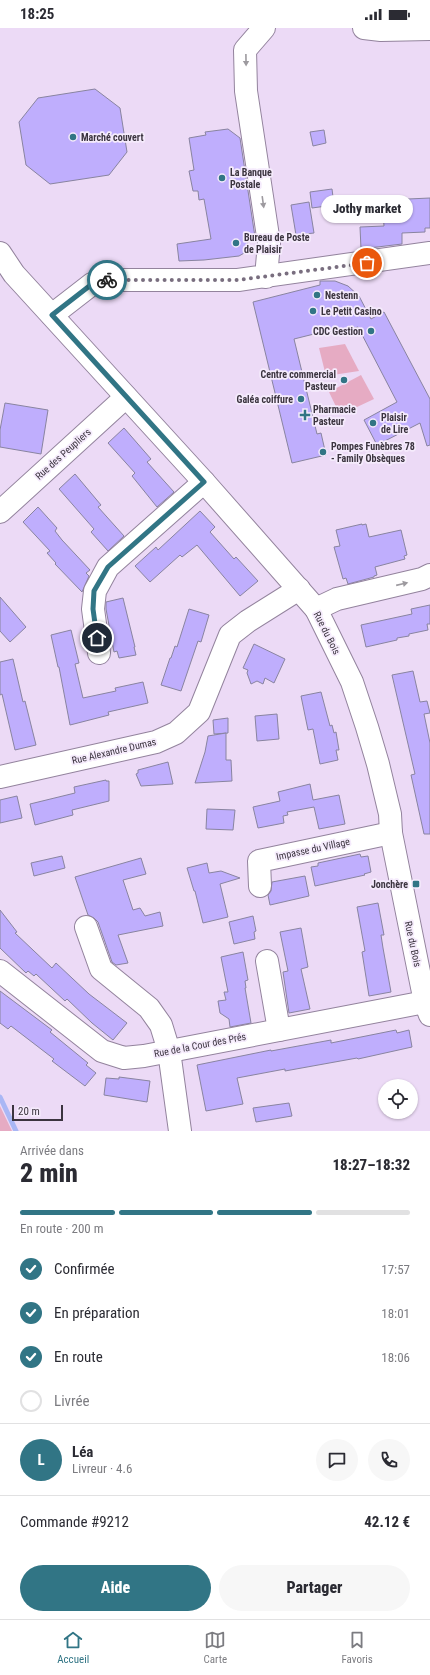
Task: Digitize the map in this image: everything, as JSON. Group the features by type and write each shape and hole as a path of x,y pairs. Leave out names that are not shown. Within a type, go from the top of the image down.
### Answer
{"street":[{"path":"264,28 245,50 246,91 269,243 266,277"},
{"path":"364,28 381,30 430,28"},
{"name":"Rue du Bois","path":"0,253 14,274 204,482 316,609 352,682 378,764 390,814 391,833 428,1009"},
{"path":"52,315 92,284 107,280 238,280 430,253"},
{"name":"Rue des Peupliers","path":"0,512 126,397"},
{"path":"99,654 93,609 94,591 108,567 204,482"},
{"path":"316,609 337,599 422,579 430,575"},
{"name":"Rue Alexandre Dumas","path":"1,774 156,742 176,733 199,712 230,635 248,621 299,588"},
{"name":"Impasse du Village","path":"260,886 259,861 391,833"},
{"path":"86,927 101,970 149,1008 161,1025 169,1051 180,1131"},
{"path":"267,961 279,1030"},
{"name":"Rue de la Cour des Prés","path":"0,970 102,1051 124,1058 144,1056 279,1030 428,1009"}],"shaded area":[{"path":"345,344 359,371 326,376 319,348"},
{"path":"361,375 374,399 340,415 329,392"},
{"path":"0,1106 12,1131 0,1131"}],"building":[{"name":"Marché couvert","path":"95,89 120,108 127,152 109,175 50,184 26,165 19,122 38,98"},
{"path":"228,129 240,138 255,237 254,241 248,241 246,252 239,256 179,261 177,244 211,239 204,199 199,200 198,191 193,191 189,171 194,170 189,138 206,135 205,132"},
{"path":"324,130 326,143 313,146 310,132"},
{"path":"332,189 334,205 312,208 310,192"},
{"path":"430,198 430,228 425,228 425,232 402,233 402,244 361,249 360,227 384,226 383,212 408,212 408,199"},
{"path":"309,202 314,233 296,235 291,205"},
{"path":"320,281 335,281 348,286 359,296 371,319 384,312 430,399 430,445 427,446 420,423 377,445 364,420 397,402 358,327 332,334 330,330 294,339 317,434 321,433 326,455 292,463 253,302 320,285"},
{"path":"5,403 48,410 41,454 0,447 0,430"},
{"path":"124,428 151,459 147,462 174,492 157,507 132,476 135,473 108,443"},
{"path":"75,474 101,505 98,507 124,536 108,551 91,532 94,529 59,489"},
{"path":"38,507 57,528 55,531 62,540 90,570 86,573 89,576 82,592 55,564 56,563 47,553 50,551 23,522"},
{"path":"200,511 215,527 210,532 234,559 236,557 258,581 240,596 197,545 182,557 180,555 150,582 135,566 156,547 158,550"},
{"path":"366,524 369,537 401,530 407,555 404,556 405,559 375,567 377,575 374,577 348,584 346,578 343,579 334,547 340,546 336,530"},
{"path":"0,597 26,627 10,642 0,631"},
{"path":"123,598 136,655 119,658 117,651 114,652 106,602"},
{"path":"430,605 430,624 427,624 428,630 409,634 409,636 397,638 397,640 366,647 361,625 412,614 411,609"},
{"path":"189,609 209,615 201,642 198,641 181,691 161,685 175,646 177,647"},
{"path":"71,630 79,663 75,664 83,698 116,691 115,688 143,682 148,703 108,712 109,715 70,725 59,667 51,635"},
{"path":"254,644 285,659 274,683 265,678 263,684 257,681 251,684 247,673 248,670 243,668"},
{"path":"13,659 23,702 25,701 36,745 15,750 2,694 0,695 0,662"},
{"path":"413,671 420,702 427,701 430,713 424,714 430,743 430,834 424,834 411,775 415,774 392,675"},
{"path":"321,692 330,726 332,725 334,733 336,732 339,750 336,750 338,760 320,764 313,729 308,730 301,696"},
{"path":"277,714 279,739 257,741 255,716"},
{"path":"228,718 228,733 214,734 213,720"},
{"path":"226,733 226,760 231,760 232,781 195,783 205,752 208,736"},
{"path":"168,762 173,784 141,786 136,774 138,773 138,770"},
{"path":"106,780 109,781 109,801 72,810 73,815 35,825 30,804 75,793 74,787"},
{"path":"310,784 313,800 339,795 345,824 319,829 314,807 287,812 288,815 283,816 284,823 258,828 253,807 280,801 278,792"},
{"path":"17,796 22,818 0,823 0,800"},
{"path":"207,809 235,810 233,830 206,829"},
{"path":"360,854 361,857 368,856 371,872 364,874 365,875 315,886 311,867 318,866 318,863"},
{"path":"62,856 65,868 34,876 31,863"},
{"path":"141,858 146,874 123,880 133,910 140,908 145,916 160,912 163,926 118,935 128,963 116,965 112,962 98,922 88,915 75,877"},
{"path":"207,863 209,873 221,871 240,878 220,884 228,917 203,923 195,891 187,868"},
{"path":"305,876 309,896 270,905 268,895 271,891 272,882"},
{"path":"378,903 384,935 381,935 391,992 369,996 362,952 365,951 357,907"},
{"path":"0,910 17,932 15,933 52,968 56,963 89,994 127,1023 113,1040 92,1023 67,999 65,1001 36,974 34,976 28,971 26,973 0,948"},
{"path":"253,916 256,931 254,932 255,939 234,944 229,922"},
{"path":"301,928 308,967 301,969 310,1009 289,1013 283,972 288,971 280,932"},
{"path":"243,952 248,980 245,981 245,988 251,1023 230,1027 229,1019 220,1013 218,1001 226,1000 224,992 228,992 221,957"},
{"path":"0,991 52,1030 50,1032 88,1063 86,1065 96,1073 85,1086 52,1061 54,1059 11,1026 8,1029 0,1023"},
{"path":"396,1030 397,1033 409,1030 412,1047 358,1059 285,1071 285,1069 237,1078 243,1104 206,1111 197,1065 271,1050 331,1040 331,1043"},
{"path":"119,1077 150,1081 147,1102 104,1095 106,1078 119,1079"},
{"path":"289,1103 292,1116 256,1122 253,1108"}],"waterway":[{"path":"0,1097 16,1131"}],"way so far":[{"path":"107,280 238,280 367,263"}],"place":[{"name":"Marché couvert","path":"73,137"},
{"name":"La Banque Postale","path":"222,178"},
{"name":"Bureau de Poste de Plaisir","path":"236,243"},
{"name":"Jothy market","path":"367,263"},
{"name":"Nestenn","path":"317,295"},
{"name":"Le Petit Casino","path":"313,311"},
{"name":"CDC Gestion","path":"371,331"},
{"name":"Centre commercial Pasteur","path":"344,380"},
{"name":"Galéa coiffure","path":"301,399"},
{"name":"Pharmacie Pasteur","path":"305,415"},
{"name":"Plaisir de Lire","path":"373,423"},
{"name":"Pompes Funèbres 78 - Family Obsèques","path":"323,452"},
{"name":"Jonchère","path":"416,884"}],"route":[{"path":"97,638 93,609 94,591 108,567 204,482 52,315 92,284 107,280"}]}
